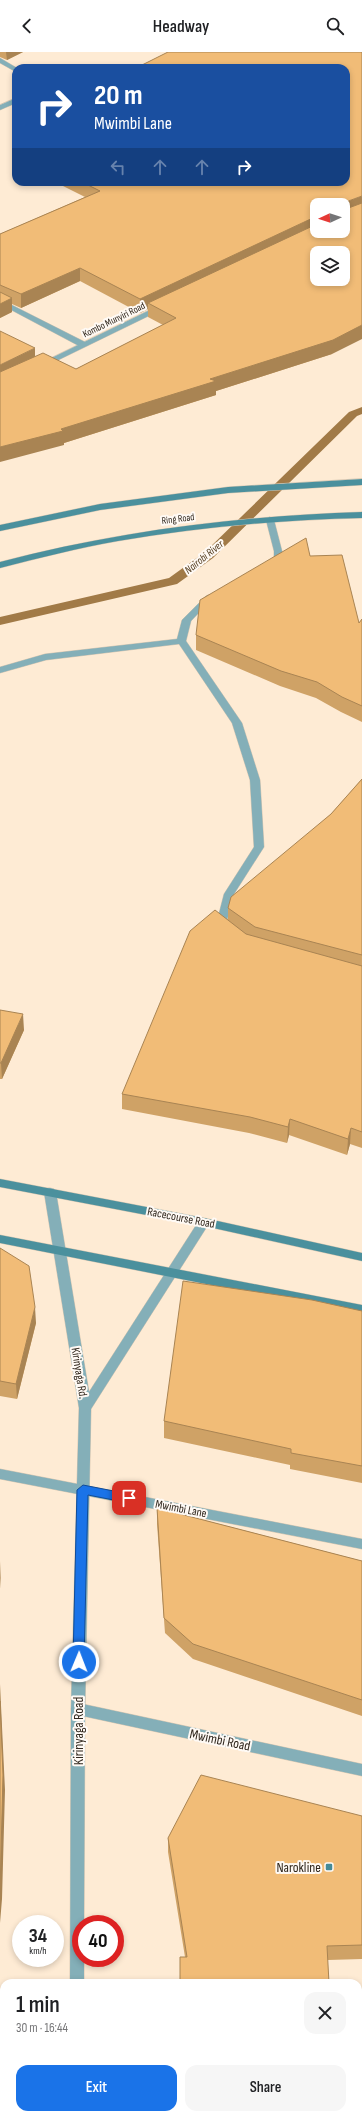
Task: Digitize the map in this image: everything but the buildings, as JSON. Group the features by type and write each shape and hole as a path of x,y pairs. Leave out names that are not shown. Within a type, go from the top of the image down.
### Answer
{"main road":[{"name":"Ring Road","path":"0,528 100,507 250,489 362,482"},
{"name":"Ring Road","path":"0,565 82,545 138,535 269,520 362,515"},
{"name":"Racecourse Road","path":"0,1183 204,1222 362,1257"},
{"path":"0,1239 171,1274 362,1310"}],"street":[{"path":"0,60 12,68"},
{"path":"0,108 12,102"},
{"path":"0,301 84,345"},
{"name":"Kombo Munyiri Road","path":"35,367 170,303"},
{"path":"264,570 278,564 278,551 269,520"},
{"path":"181,641 187,620 212,595 218,592"},
{"path":"0,670 45,658 181,641"},
{"path":"181,641 214,687 237,723 255,780 259,847 229,894 221,925 233,933"},
{"name":"Kirinyaga Rd.","path":"50,1192 85,1408"},
{"name":"Kirinyaga Rd.","path":"85,1408 204,1222"},
{"name":"Kirinyaga Road","path":"77,1979 78,1709 85,1408"},
{"name":"Mwimbi Lane","path":"0,1474 362,1544"},
{"name":"Mwimbi Road","path":"78,1709 362,1770"}],"waterway":[{"name":"Nairobi River","path":"0,621 67,604 173,581 209,555 353,414 362,410"}],"place":[{"name":"Narokline","path":"329,1867"}],"route":[{"path":"79,1662 83,1490 129,1498"}]}
